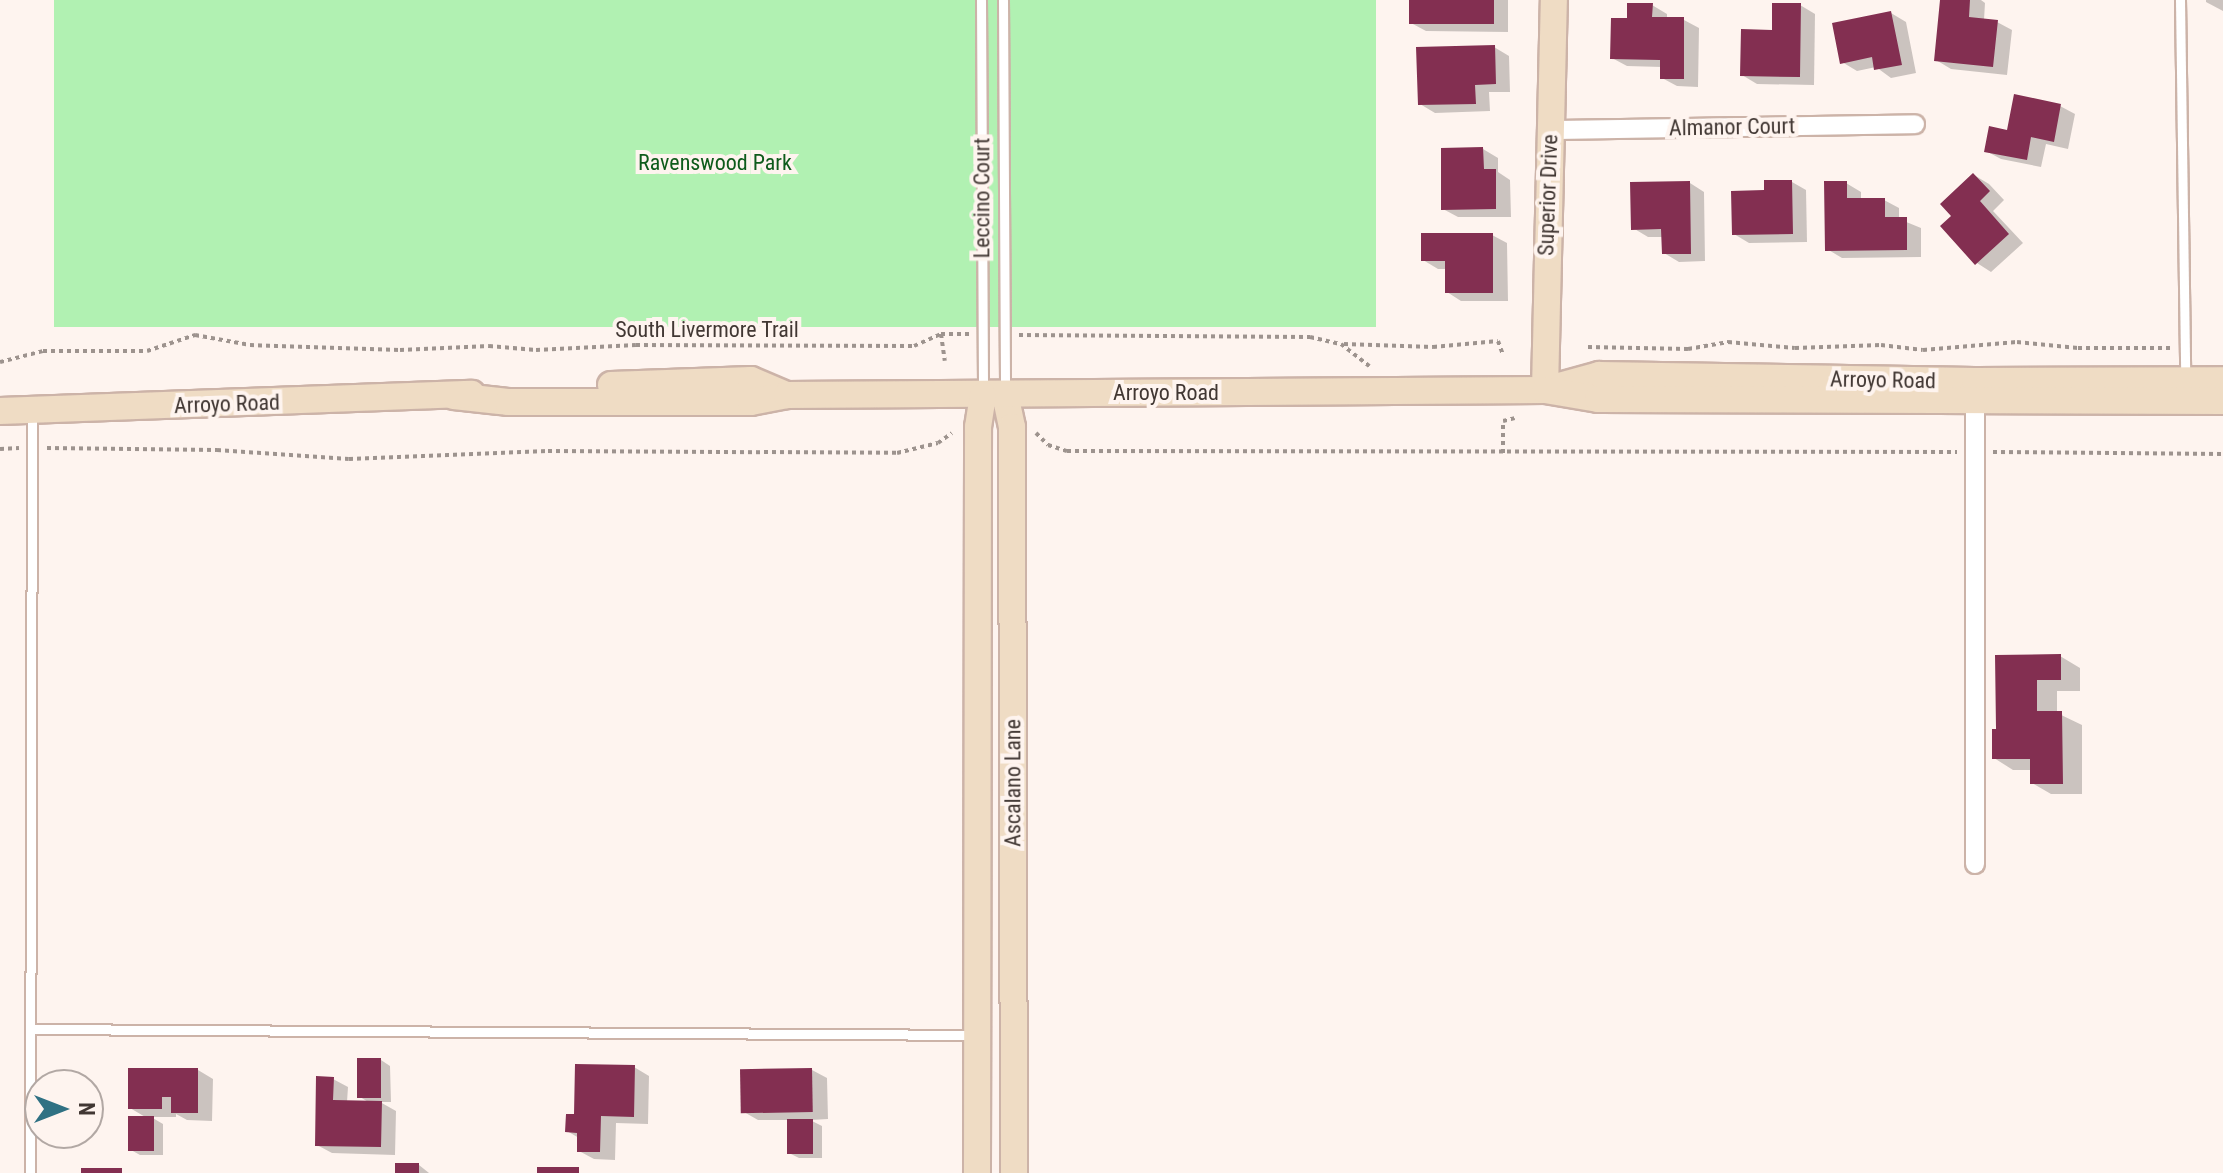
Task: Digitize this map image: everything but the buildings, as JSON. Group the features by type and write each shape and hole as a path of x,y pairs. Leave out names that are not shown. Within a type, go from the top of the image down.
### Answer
{"street":[{"name":"Superior Drive","path":"1545,390 1554,0"},
{"name":"Almanor Court","path":"1550,130 1915,124"},
{"name":"Arroyo Road","path":"0,411 454,396 508,402 751,402 787,395 1545,390 1599,375 1975,392 2185,391 2223,401"},
{"name":"Arroyo Road","path":"2185,391 2223,380"},
{"path":"1975,392 1975,864"},
{"name":"Ascalano Lane","path":"977,1173 978,443 994,395"},
{"name":"Ascalano Lane","path":"994,395 1012,427 1014,1173"}],"lane":[{"name":"Leccino Court","path":"981,0 983,334 994,395"},
{"name":"Leccino Court","path":"994,395 1005,334 1003,0"},
{"path":"2180,0 2185,391"},
{"path":"30,1173 32,410"},
{"path":"30,1029 977,1035"}],"path":[{"name":"South Livermore Trail","path":"0,362 43,351 147,351 195,335 250,345 400,350 489,346 536,350 636,345 914,346 941,334 983,334"},
{"path":"941,334 945,361"},
{"path":"1005,334 1310,337 1341,344 1433,347 1498,341 1503,355"},
{"path":"1588,347 1688,349 1728,342 1795,348 1881,345 1923,350 2017,342 2078,348 2185,348"},
{"path":"1341,344 1400,391"},
{"path":"1503,453 1503,421 1515,418"},
{"path":"1031,429 1048,445 1067,451 2223,454"},
{"path":"0,449 217,450 349,459 548,451 897,453 938,443 952,433"}],"green space":[{"name":"Ravenswood Park","path":"54,0 1376,0 1376,327 54,327"}]}
